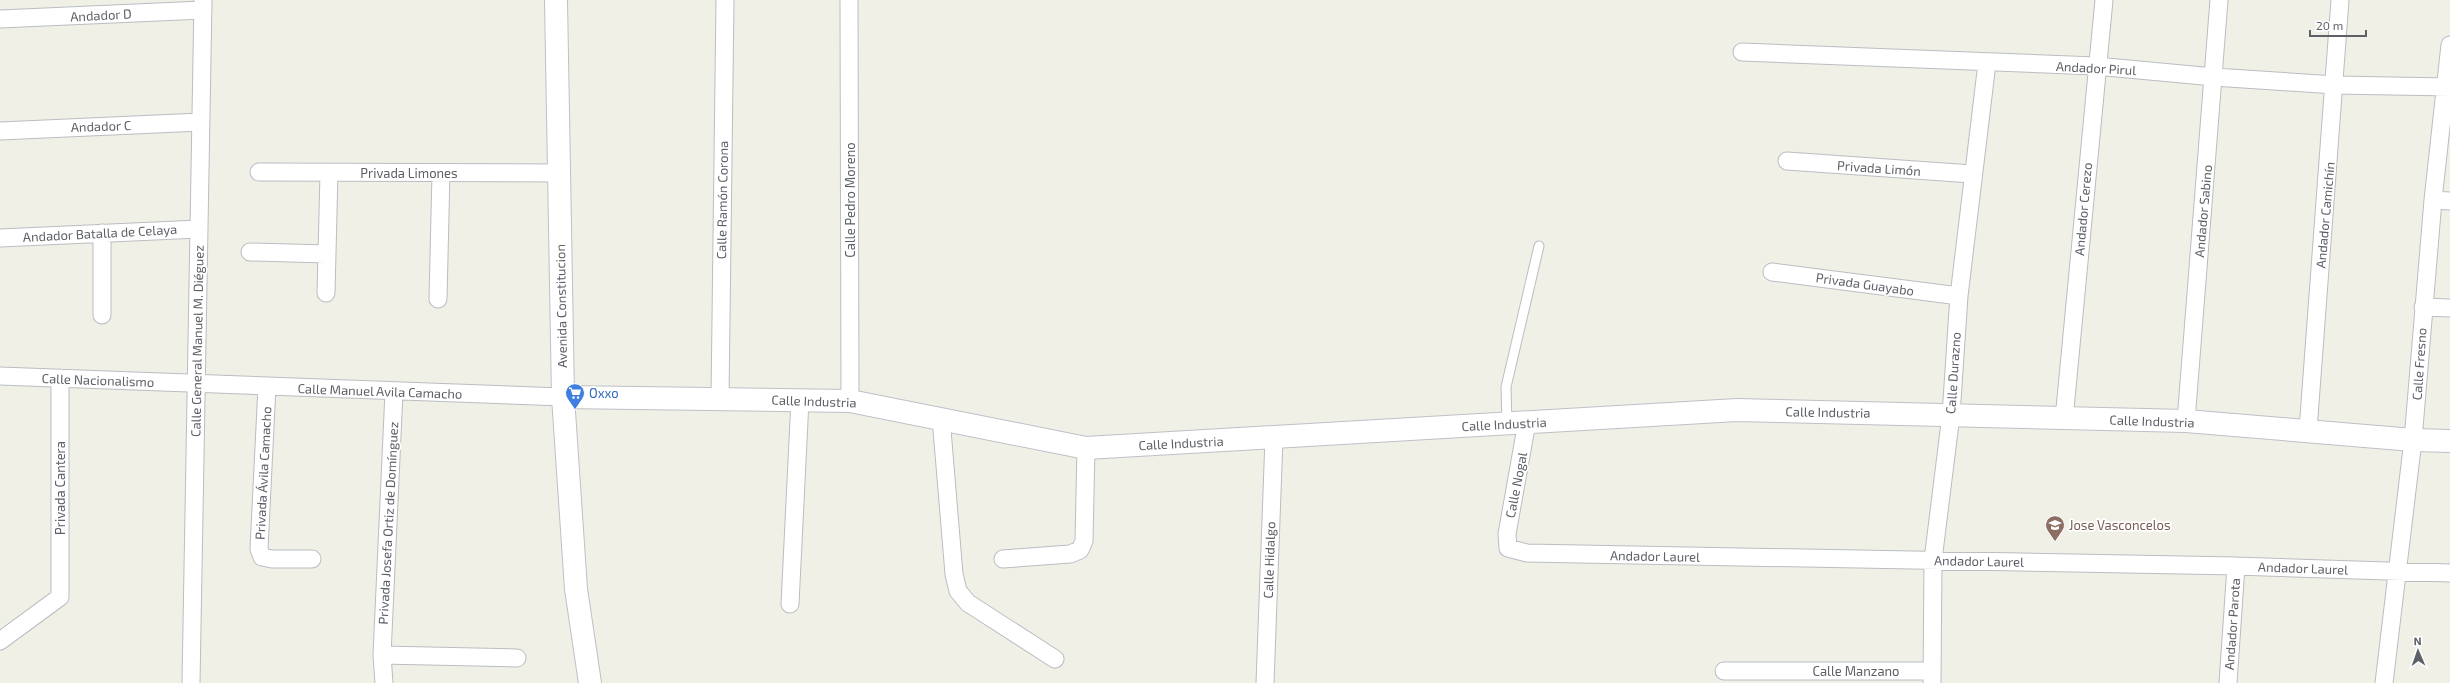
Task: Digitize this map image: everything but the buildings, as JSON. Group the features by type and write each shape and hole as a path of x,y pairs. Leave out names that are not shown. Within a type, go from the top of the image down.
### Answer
{"street":[{"name":"Avenida Constitucion","path":"556,0 563,397 576,589 590,683"},
{"name":"Calle Ramón Corona","path":"720,399 725,0"},
{"name":"Calle Pedro Moreno","path":"849,0 850,400"},
{"name":"Andador Cerezo","path":"2064,419 2096,66 2104,0"},
{"name":"Andador Sabino","path":"2186,421 2219,0"},
{"name":"Andador Camichín","path":"2308,430 2335,85 2340,0"},
{"name":"Andador D","path":"0,19 203,5"},
{"name":"Calle General Manuel M. Diéguez","path":"192,683 203,5"},
{"name":"Calle Fresno","path":"2384,683 2413,440 2433,200 2448,87 2450,45"},
{"name":"Andador Pirul","path":"1742,52 1987,63 2096,66 2214,77 2335,85 2448,87"},
{"name":"Calle Durazno","path":"1932,677 1933,560 1950,415 1959,296 1972,174 1987,63"},
{"name":"Andador C","path":"0,131 201,122"},
{"name":"Privada Limón","path":"1787,162 1972,174"},
{"name":"Privada Limones","path":"259,172 559,173"},
{"path":"326,294 329,173"},
{"path":"438,299 441,173"},
{"path":"2433,200 2450,200"},
{"name":"Andador Batalla de Celaya","path":"0,238 199,229"},
{"path":"102,233 102,315"},
{"path":"250,252 327,254"},
{"name":"Privada Guayabo","path":"1772,272 1959,296"},
{"path":"2424,307 2450,308"},
{"name":"Calle Nacionalismo","path":"0,376 196,384"},
{"name":"Privada Cantera","path":"0,642 60,597 60,378"},
{"name":"Calle Manuel Avila Camacho","path":"196,384 563,397"},
{"name":"Privada Ávila Camacho","path":"267,386 259,549 262,557 272,559 312,559"},
{"name":"Privada Josefa Ortiz de Domínguez","path":"384,683 382,655 394,392"},
{"name":"Calle Industria","path":"563,397 850,400 1086,448 1737,410 2186,421 2308,430 2413,440 2450,441"},
{"path":"790,604 800,400"},
{"path":"941,418 954,574 958,591 968,603 1055,659"},
{"name":"Calle Nogal","path":"1508,548 1507,534 1517,423"},
{"name":"Calle Hidalgo","path":"1265,683 1274,438"},
{"path":"1003,559 1070,554 1080,550 1084,541 1086,448"},
{"name":"Andador Laurel","path":"1508,548 1527,554 2236,566 2397,570 2450,573"},
{"name":"Andador Parota","path":"2228,683 2236,566"},
{"path":"382,655 517,658"},
{"name":"Calle Manzano","path":"1724,671 1781,677 1932,677"}],"lane":[{"path":"1517,423 1506,387 1539,246"}],"place":[{"name":"Oxxo","path":"575,410"},
{"name":"Jose Vasconcelos","path":"2055,542"}]}
